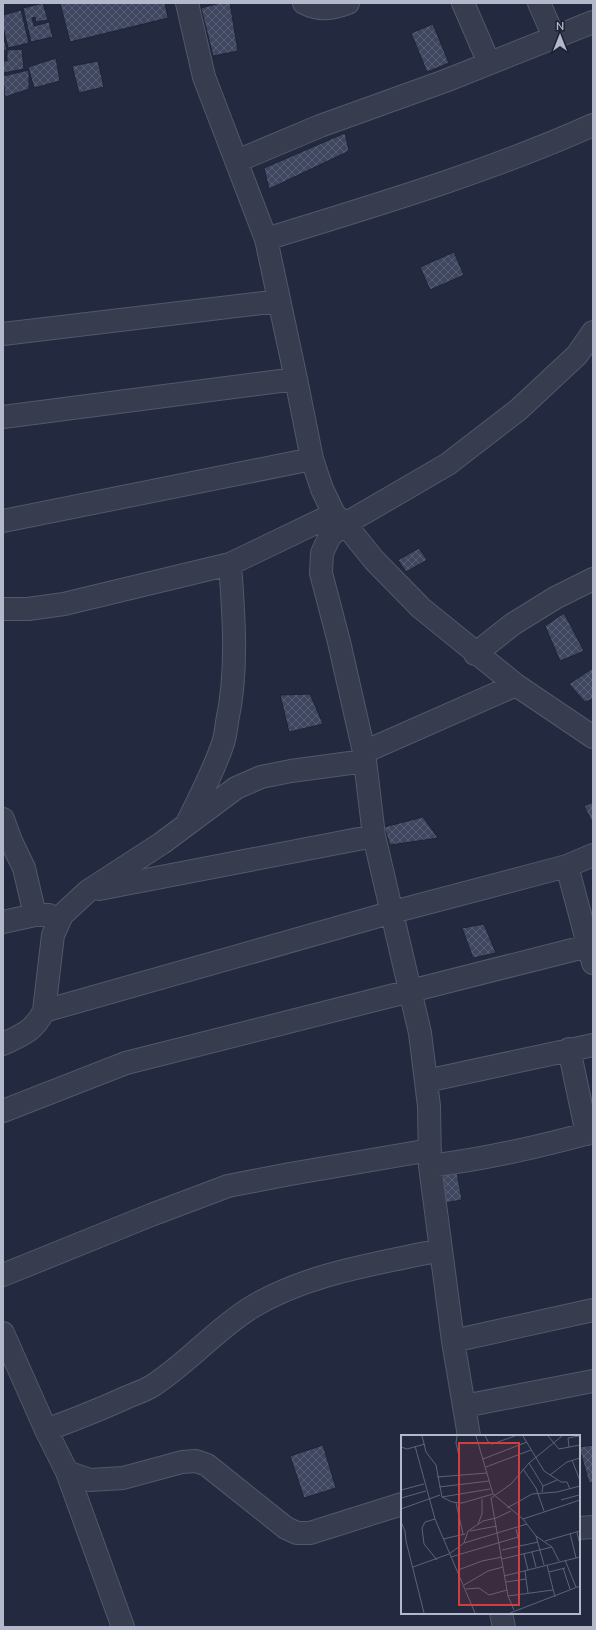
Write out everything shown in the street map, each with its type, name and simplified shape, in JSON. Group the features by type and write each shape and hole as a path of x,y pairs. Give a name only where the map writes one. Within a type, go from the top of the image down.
{"street":[{"path":"187,3 204,77 266,239 312,459 322,489 339,519 374,560 421,608 516,686 593,737"},
{"path":"304,3 313,8 332,9 348,3"},
{"path":"463,3 489,63"},
{"path":"539,3 554,37"},
{"path":"237,161 320,126 445,81 593,22"},
{"path":"266,239 407,195 556,142 593,126"},
{"path":"3,334 279,301"},
{"path":"3,609 28,609 64,604 230,564 339,519 448,464 518,410 577,355 593,332"},
{"path":"3,417 296,379"},
{"path":"3,521 312,459"},
{"path":"339,519 322,553 321,573 339,642 364,756 374,836 393,912 420,1033 429,1106 430,1158 440,1250 469,1435"},
{"path":"187,824 222,745 229,716 234,662 230,564"},
{"path":"476,654 513,624 555,598 593,579"},
{"path":"3,1044 29,1031 40,1021 44,1012 53,935 62,915 88,891 162,843 236,788 261,777 364,756 516,686"},
{"path":"3,819 10,841 24,868 35,915"},
{"path":"88,891 374,836"},
{"path":"44,1012 393,912 567,866 593,855"},
{"path":"3,1111 126,1063 411,991 591,955 567,866"},
{"path":"3,922 35,915 62,915"},
{"path":"426,1081 593,1045"},
{"path":"3,1275 151,1215 228,1186 290,1174 430,1158 469,1161 590,1133 569,1049"},
{"path":"46,1430 90,1414 151,1386 180,1366 214,1335 252,1308 286,1290 338,1272 440,1250"},
{"path":"453,1341 593,1310"},
{"path":"3,1333 46,1430 67,1472 123,1627"},
{"path":"464,1406 593,1381"},
{"path":"67,1472 90,1480 123,1478 182,1462 196,1461 207,1465 286,1528 297,1533 310,1533 401,1504"},
{"path":"580,1528 593,1527"},
{"path":"501,1614 504,1627"}],"building":[{"path":"43,3 48,20 36,22 35,17 32,18 34,26 49,22 53,37 31,42 23,8"},
{"path":"60,3 165,3 168,18 70,42"},
{"path":"220,3 230,3 238,51 213,56 201,8"},
{"path":"21,10 29,43 8,48 3,27 3,15"},
{"path":"433,24 449,63 427,72 411,33"},
{"path":"3,35 7,50 3,51"},
{"path":"22,49 24,69 3,73 3,61 7,61 7,50"},
{"path":"56,58 60,81 34,88 28,67"},
{"path":"98,61 104,87 79,93 72,66"},
{"path":"29,70 29,89 5,97 3,76"},
{"path":"345,133 349,151 269,189 264,168"},
{"path":"454,252 464,275 430,290 420,267"},
{"path":"419,548 427,560 406,572 398,560"},
{"path":"564,613 584,651 560,661 545,626"},
{"path":"593,668 593,699 585,702 569,684"},
{"path":"310,694 323,724 289,732 280,695"},
{"path":"593,802 593,824 584,806"},
{"path":"423,817 438,838 390,845 384,827"},
{"path":"484,924 496,953 473,958 462,928"},
{"path":"457,1172 462,1200 444,1203 440,1174"},
{"path":"323,1445 336,1488 304,1498 290,1456"},
{"path":"593,1445 593,1482 589,1483 580,1447"}]}
